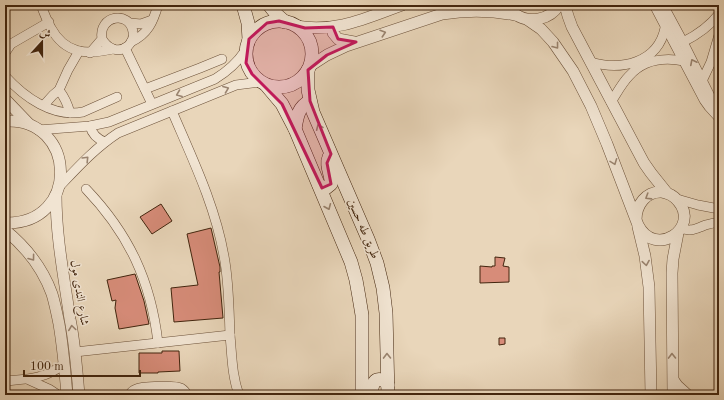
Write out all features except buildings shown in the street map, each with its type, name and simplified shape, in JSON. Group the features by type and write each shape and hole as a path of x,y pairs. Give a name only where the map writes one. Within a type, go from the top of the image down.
{"main road":[{"path":"245,6 248,23 245,57 249,69 252,74 264,84 278,88 290,86 301,79 309,68 312,60 311,47 306,35 277,15 269,5"},
{"path":"247,45 252,34 261,26 273,22 291,24"},
{"name":"طريق طه حسين","path":"309,68 308,90 317,122 370,245 382,282 386,313 388,390"},
{"name":"طريق طه حسين","path":"264,84 282,104 295,129 319,185 356,280 362,315 362,395"},
{"path":"295,129 298,112 310,101"},
{"path":"319,185 322,188 326,188 331,184 327,163 331,154"},
{"path":"371,395 373,383 380,379 385,381 388,390"}],"street":[{"path":"41,5 51,28 59,39 66,45 79,51 90,53 118,50 138,39 145,34 150,27 158,5"},
{"path":"291,24 315,29 333,28 402,5"},
{"path":"506,5 515,15"},
{"path":"528,20 541,19 548,16 559,5"},
{"path":"565,5 572,27 644,162 651,173 683,208 684,218 674,253 672,273 673,395"},
{"path":"654,5 704,100 719,118"},
{"path":"663,5 710,96 719,107"},
{"path":"309,68 332,52 356,42 442,14 478,10 503,12 515,15 528,20 541,29 553,42 573,71 602,131 640,230 648,237 658,240 669,239 680,230 691,230 719,222"},
{"path":"683,42 703,30 719,14"},
{"path":"113,50 106,46 102,39 101,31 102,27 111,19 119,18 127,20 130,23 134,35 128,45"},
{"path":"130,23 141,24 152,20"},
{"path":"5,53 8,44 49,22"},
{"path":"333,28 334,35 338,39 356,42"},
{"path":"611,102 629,76 659,45 666,28"},
{"path":"702,81 711,62 719,35"},
{"path":"90,53 102,39"},
{"path":"128,45 152,104"},
{"path":"5,121 17,122 35,128 90,126 109,122 215,79 234,65 247,45"},
{"path":"44,105 59,90 79,51"},
{"path":"145,89 222,59"},
{"path":"591,62 617,66 669,59 684,61"},
{"path":"5,76 26,96 54,110 70,113 83,112 117,97"},
{"path":"206,83 211,95"},
{"path":"5,223 21,222 35,217 47,207 57,191 90,155 118,133 236,86 243,84 264,84"},
{"path":"59,90 64,97 70,113"},
{"path":"5,99 35,128"},
{"path":"172,111 207,192 217,224 228,284 232,368 239,395"},
{"path":"90,126 95,136 105,142"},
{"name":"شارع الندى مول","path":"35,128 51,143 56,151 61,169 57,191 58,240 80,395"},
{"path":"86,189 117,225 136,260 150,297 158,343"},
{"path":"651,395 649,287 645,256 637,222 637,209 647,196 657,192 698,205 719,208"},
{"name":"شارع الندى مول","path":"5,230 20,243 28,253 42,273 53,296 64,364 66,395"},
{"path":"75,352 230,335"},
{"path":"5,381 41,377 47,375 64,364"},
{"path":"673,378 689,395"},
{"path":"28,379 58,395"},
{"path":"129,395 137,388 141,387 174,386 180,387 188,395"}],"highlighted area":[{"path":"279,21 305,28 333,27 338,39 356,42 327,55 308,70 310,101 331,154 327,163 331,184 322,188 282,104 252,74 246,63 249,39 267,23"}]}
